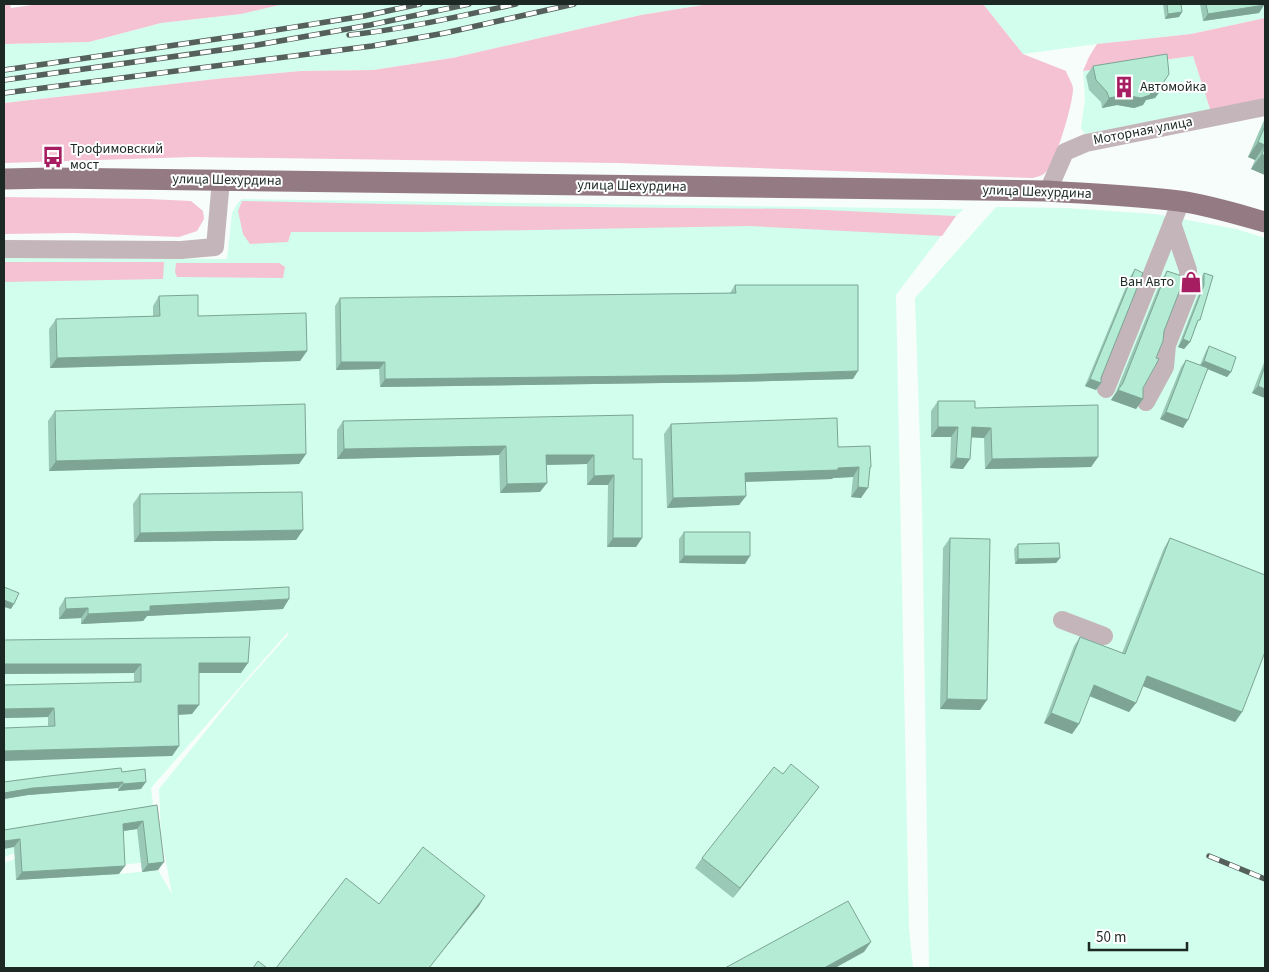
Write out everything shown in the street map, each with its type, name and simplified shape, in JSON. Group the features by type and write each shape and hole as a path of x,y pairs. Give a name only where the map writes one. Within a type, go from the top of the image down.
{"main road":[{"name":"улица Шехурдина","path":"4,179 221,180 1048,192 1118,195 1181,201 1262,221"}],"street":[{"name":"Моторная улица","path":"1048,192 1065,152 1086,143 1265,107"},
{"path":"4,249 181,250 215,247 221,180"},
{"path":"1106,389 1181,201"},
{"path":"1146,402 1165,367 1167,345 1189,289 1188,270 1172,223"},
{"path":"1062,620 1104,636"}],"shaded area":[{"path":"4,4 10,4 11,8 39,4 284,4 241,14 161,23 89,42 4,44"},
{"path":"284,4 709,4 641,15 452,58 373,70 301,71 4,103 4,44 89,42 161,23 241,14"},
{"path":"709,4 983,4 1023,54 1066,71 1073,89 1072,97 1063,134 1053,159 1044,174 1033,178 618,163 193,157 4,163 4,103 301,71 373,70 452,58 641,15"},
{"path":"983,4 1265,4 1265,18 1191,34 1023,54"},
{"path":"1265,18 1265,101 1211,112 1193,56 1083,71 1097,44 1191,34"},
{"path":"1193,56 1211,112 1085,134 1081,128 1085,99 1083,71"},
{"path":"4,197 191,201 203,211 204,219 197,231 179,237 74,233 4,234"},
{"path":"242,199 964,209 956,216 896,295 909,928 913,968 4,968 4,863 15,859 16,880 158,870 172,894 161,835 159,789 240,689 288,635 288,632 151,788 160,861 17,875 15,853 4,857 4,258 227,259 232,213"},
{"path":"242,201 803,209 956,216 942,236 748,226 421,232 291,232 288,242 250,244 243,234 238,211"},
{"path":"996,207 1066,208 1155,214 1236,229 1265,238 1265,968 929,968 922,502 915,298"},
{"path":"4,262 164,262 163,279 4,282"},
{"path":"176,263 279,263 285,267 283,278 177,277 175,272"}],"building":[{"path":"1167,4 1181,4 1182,12 1168,14"},
{"path":"1206,4 1264,4 1264,5 1208,14"},
{"name":"Автомойка","path":"1167,54 1169,74 1163,83 1162,89 1152,90 1150,95 1141,98 1124,95 1109,98 1107,92 1096,80 1093,66"},
{"path":"1265,126 1265,145 1258,142"},
{"path":"1135,269 1143,273 1101,378 1101,383 1090,379"},
{"path":"1167,271 1185,277 1164,331 1163,341 1156,358 1159,359 1143,388 1143,399 1118,390 1123,383"},
{"path":"1204,273 1213,276 1200,320 1198,320 1190,342 1183,339 1204,285"},
{"path":"735,285 858,285 858,371 737,375 385,379 385,362 341,362 340,298 736,293"},
{"path":"198,295 198,316 306,313 307,351 57,358 56,319 160,316 159,296"},
{"path":"1209,346 1236,357 1231,372 1204,361"},
{"path":"1186,360 1208,368 1188,420 1166,412"},
{"path":"1265,366 1265,389 1258,386"},
{"path":"938,401 975,401 975,408 1098,405 1098,457 992,459 991,428 972,427 970,459 956,458 958,427 938,427"},
{"path":"305,404 306,454 56,461 55,411"},
{"path":"633,415 633,459 642,459 642,538 613,538 614,475 594,476 594,455 546,455 547,483 507,484 506,446 344,449 343,421"},
{"path":"837,418 838,447 870,446 871,467 868,488 858,487 859,467 838,468 838,470 745,473 746,496 673,498 671,424"},
{"path":"302,492 303,530 140,533 140,494"},
{"path":"684,532 750,532 750,556 684,556"},
{"path":"950,538 990,539 987,700 947,699"},
{"path":"1170,538 1265,575 1265,652 1242,712 1147,676 1136,703 1094,685 1079,724 1051,713 1080,637 1125,654"},
{"path":"1059,543 1060,558 1018,559 1018,544"},
{"path":"4,587 19,593 14,604 4,600"},
{"path":"289,587 289,599 150,606 150,611 88,614 88,608 66,609 65,598"},
{"path":"250,637 248,663 199,663 199,705 178,705 179,746 4,751 4,728 55,726 54,708 4,709 4,685 141,682 141,664 4,664 4,640"},
{"path":"791,764 819,787 740,888 702,858 774,767 783,774"},
{"path":"121,768 122,772 145,769 146,782 33,788 4,793 4,782"},
{"path":"157,805 164,862 148,864 143,821 123,824 125,866 22,872 20,839 4,841 4,830"},
{"path":"423,847 485,896 429,968 276,968 346,878 379,904"},
{"path":"848,901 871,942 824,968 725,968"},
{"path":"258,961 267,968 253,968"}],"railway":[{"path":"4,70 251,34 364,16 420,4"},
{"path":"4,80 257,45 370,25 469,4"},
{"path":"349,35 412,26 516,4"},
{"path":"4,93 372,46 445,33 574,4"},
{"path":"1209,856 1265,879"}],"place":[{"name":"Автомойка","path":"1124,87"},
{"name":"Трофимовский мост","path":"53,157"},
{"name":"Ван Авто","path":"1191,282"}]}
